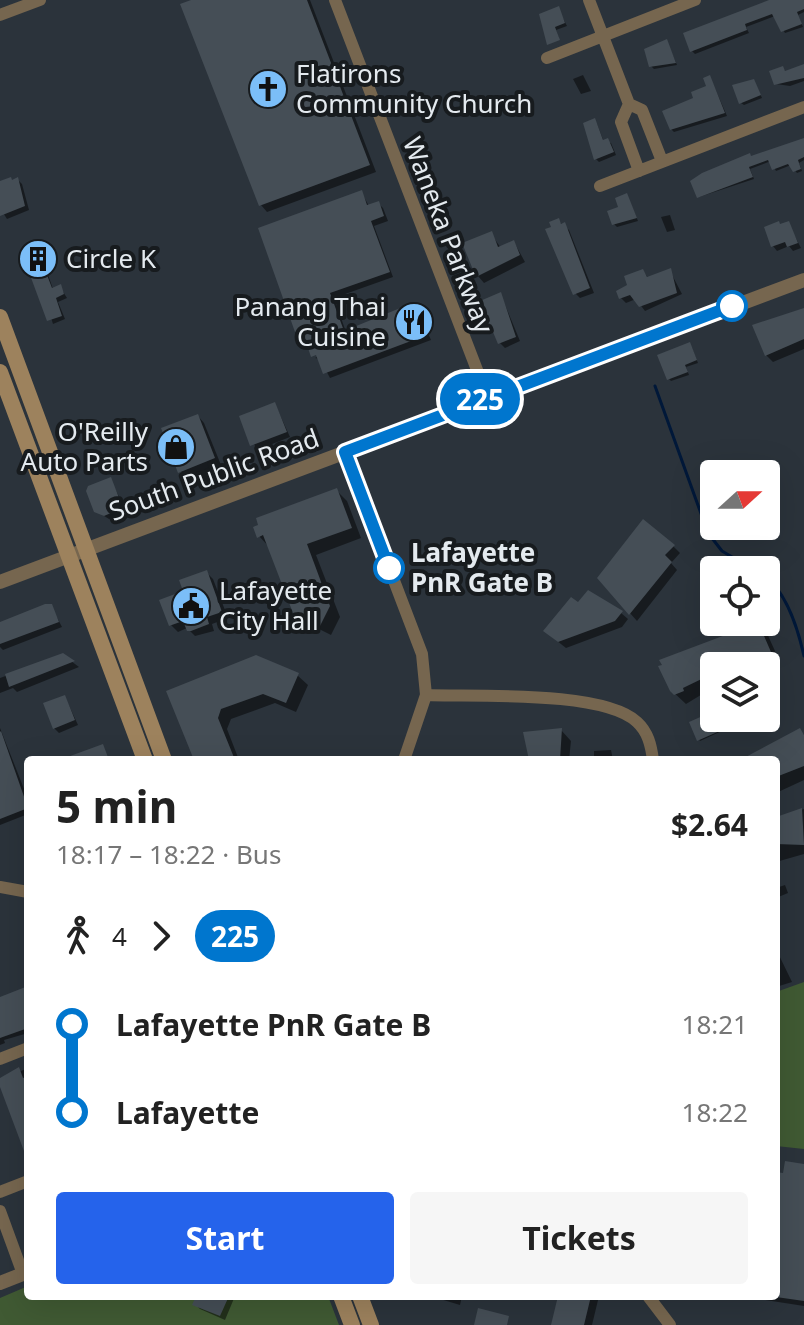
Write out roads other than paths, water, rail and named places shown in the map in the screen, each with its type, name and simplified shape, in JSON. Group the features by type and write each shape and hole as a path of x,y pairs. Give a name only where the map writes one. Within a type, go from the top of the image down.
{"main road":[{"path":"0,317 144,756"},
{"path":"0,372 162,756"},
{"path":"343,1300 352,1325"},
{"path":"362,1300 371,1325"}],"street":[{"path":"0,15 40,0"},
{"name":"Waneka Parkway","path":"335,0 487,396"},
{"path":"589,0 629,104 642,110 662,161"},
{"path":"547,58 695,0"},
{"path":"629,104 621,122 639,171"},
{"path":"600,186 804,107"},
{"name":"South Public Road","path":"0,582 487,396 804,280"},
{"path":"345,452 422,654 426,695 405,756"},
{"path":"426,695 571,700 621,711 645,730 652,756"},
{"path":"0,887 24,891"},
{"path":"0,1059 24,1050"},
{"path":"0,1192 24,1183"},
{"path":"0,1211 24,1268"},
{"path":"0,1283 24,1274"},
{"path":"651,1300 670,1325"}],"waterway":[{"path":"655,386 708,533 722,551 730,556"},
{"path":"780,593 795,624 804,656"}],"place":[{"name":"Flatirons Community Church","path":"268,89"},
{"name":"Circle K","path":"38,259"},
{"name":"Panang Thai Cuisine","path":"414,322"},
{"name":"O'Reilly Auto Parts","path":"176,447"},
{"name":"Lafayette PnR Gate B","path":"389,568"},
{"name":"Lafayette City Hall","path":"191,606"}]}
